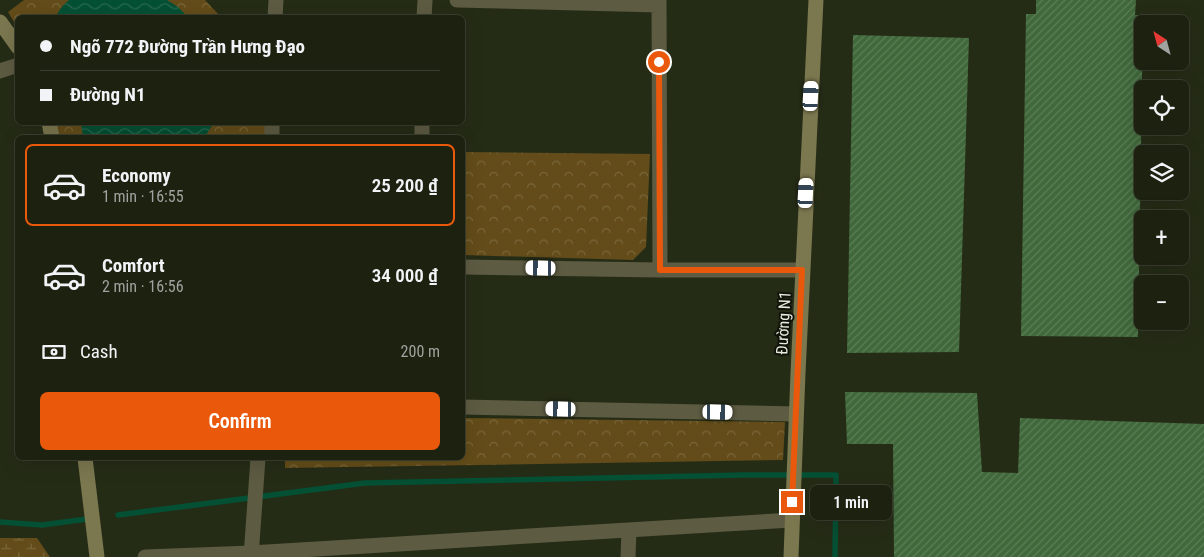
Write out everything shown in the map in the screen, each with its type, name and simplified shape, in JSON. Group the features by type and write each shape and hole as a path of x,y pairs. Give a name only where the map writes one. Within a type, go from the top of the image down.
{"street":[{"path":"276,0 276,15"},
{"path":"424,15 425,0"},
{"path":"457,0 659,2 660,270"},
{"name":"Đường N1","path":"791,557 802,270 816,0"},
{"path":"0,22 15,43"},
{"path":"0,71 15,65"},
{"path":"465,267 802,270"},
{"path":"465,407 796,414"},
{"path":"85,460 97,557"},
{"path":"251,555 258,460"},
{"path":"145,557 251,555 792,520"},
{"path":"628,557 629,530"}],"green space":[{"path":"24,0 205,0 219,15 15,15 15,24 8,12"},
{"path":"55,125 265,125 265,135 57,135"},
{"path":"465,152 650,154 646,247 633,260 465,255"},
{"path":"465,418 785,422 783,460 285,468 285,460 465,460"},
{"path":"0,538 37,538 50,557 0,557"}],"water":[{"path":"69,0 167,0 186,15 57,15"},
{"path":"81,125 212,125 206,135 83,135"}],"building":[{"path":"1036,0 1136,0 1134,15 1134,70 1142,70 1142,80 1134,80 1134,135 1141,135 1141,145 1134,145 1134,200 1140,200 1140,210 1134,210 1134,265 1139,265 1139,275 1134,275 1134,330 1138,330 1138,337 1021,336 1026,14 1036,14"},
{"path":"853,35 969,38 959,352 847,353"},
{"path":"845,392 977,393 982,472 1018,473 1020,418 1204,424 1204,557 894,557 893,444 847,444"}],"waterway":[{"path":"118,515 365,483 745,475 836,475 835,557"},
{"path":"0,522 42,525 87,519"}],"route":[{"path":"659,62 660,270 802,270 792,502"}]}
